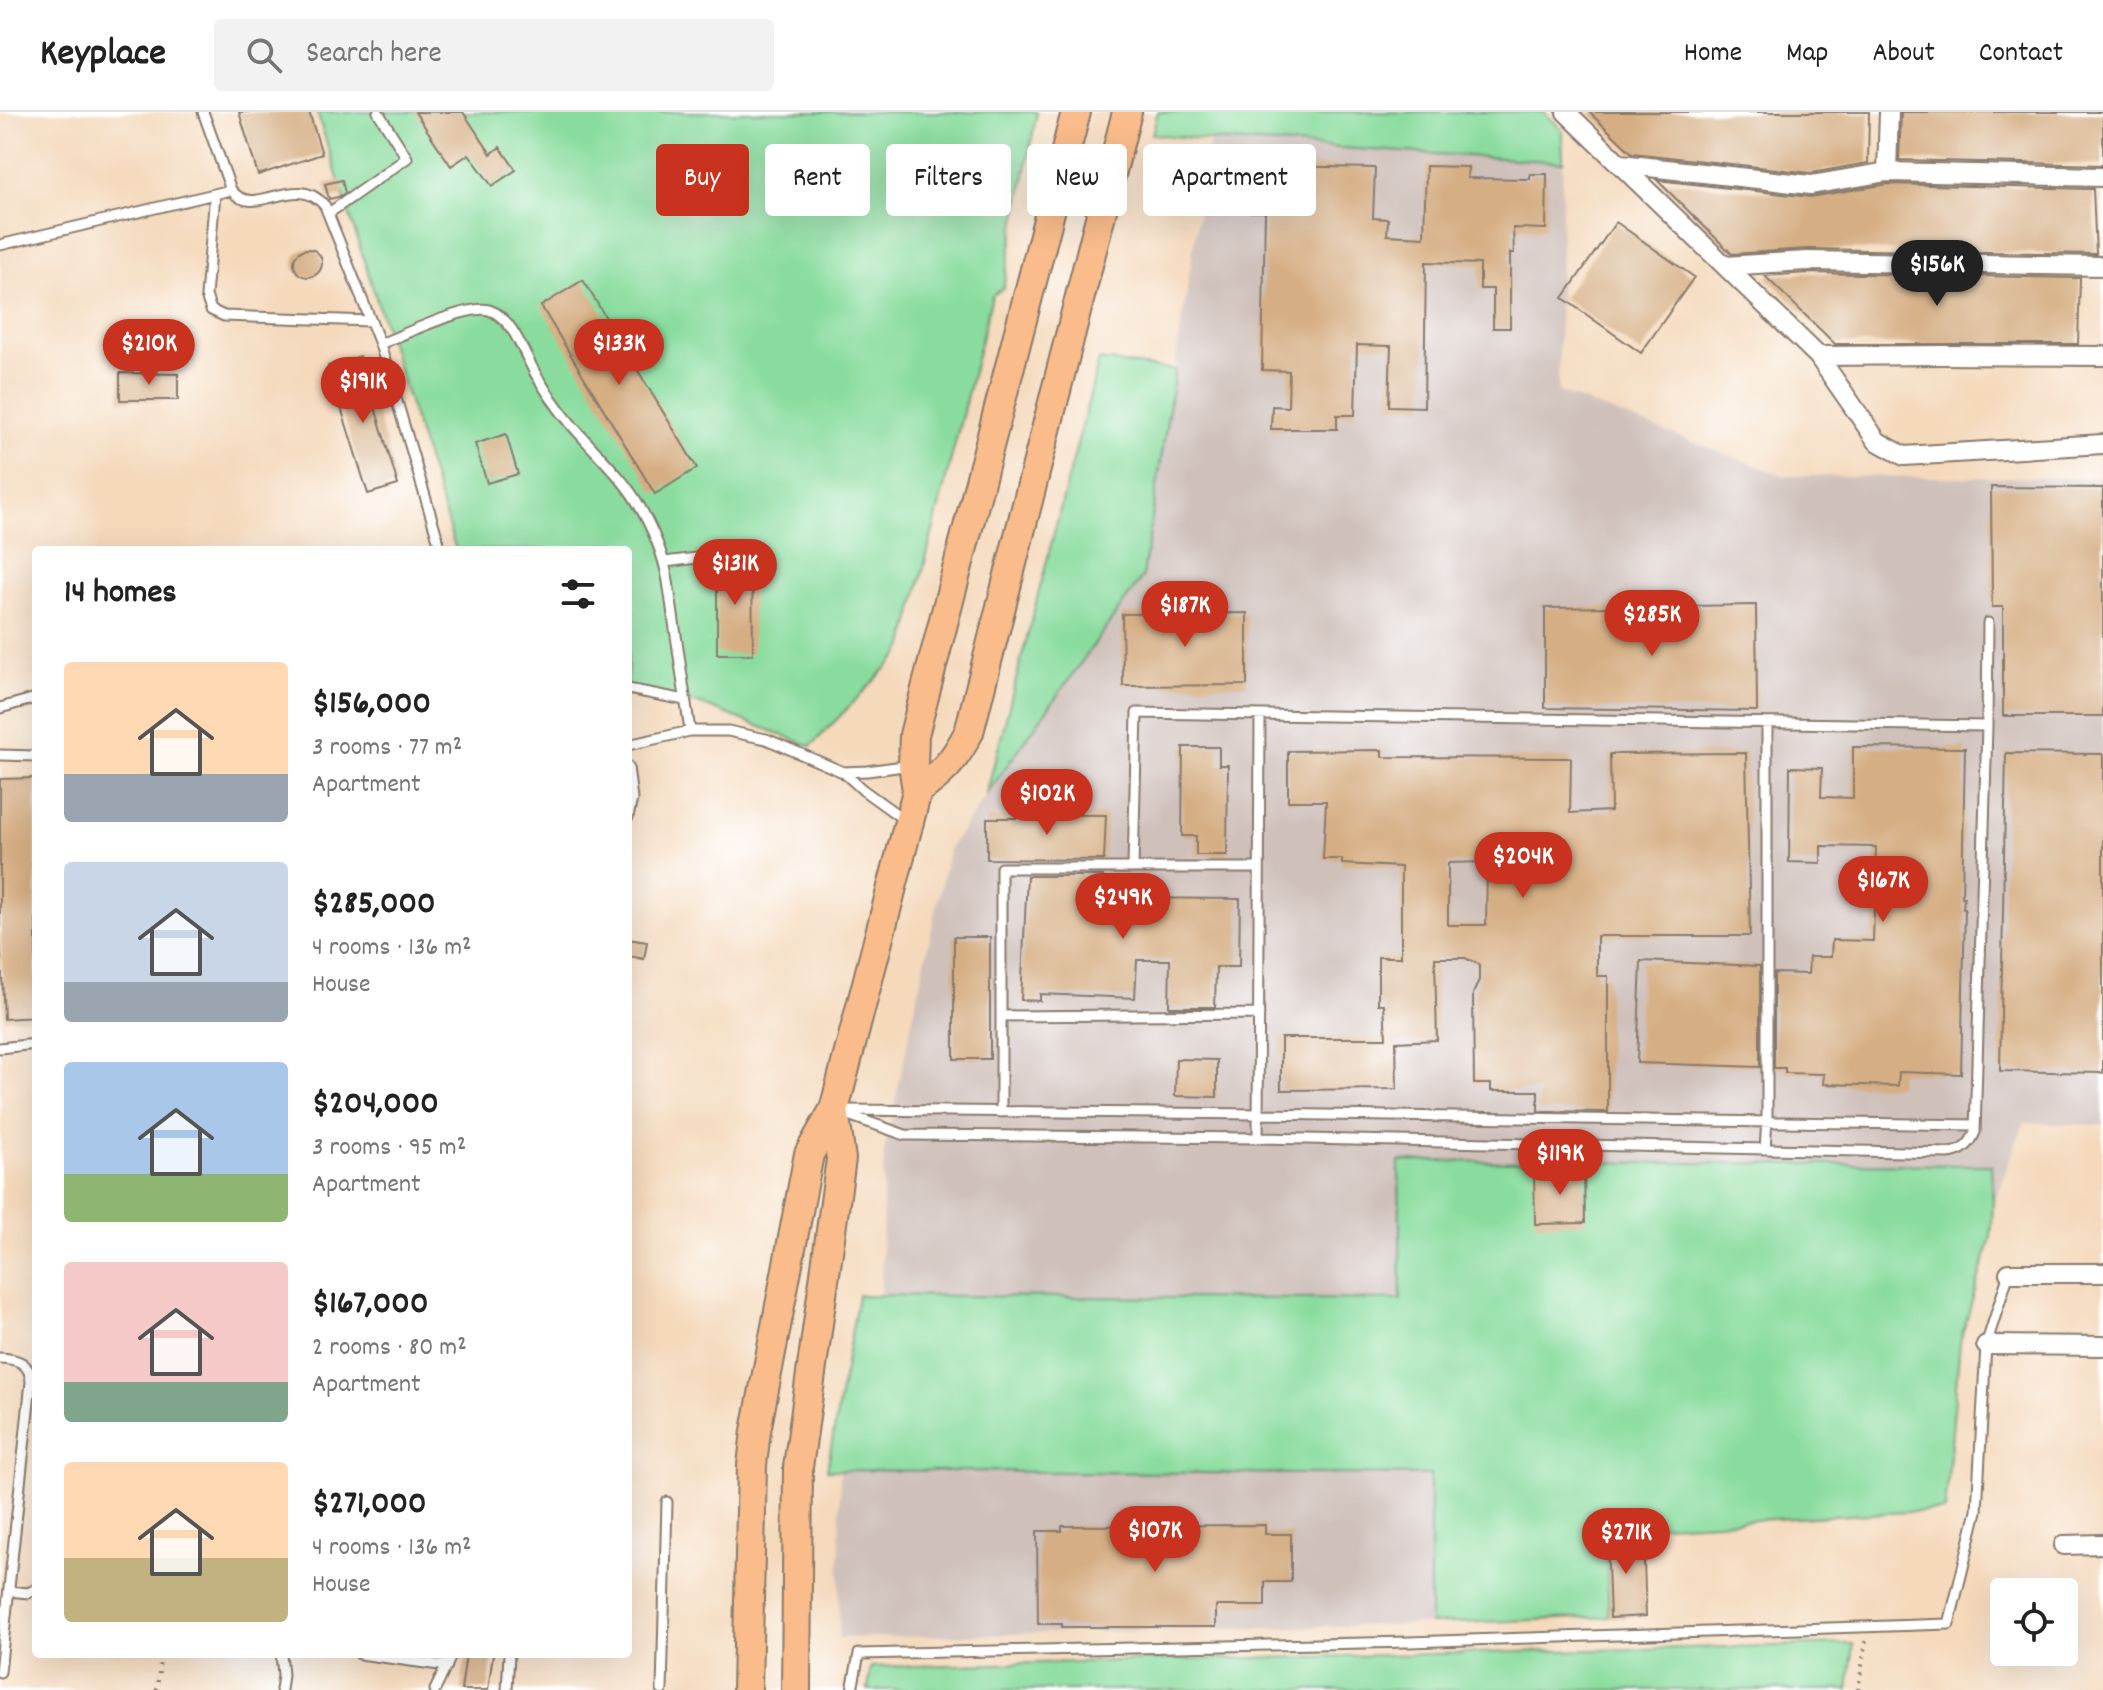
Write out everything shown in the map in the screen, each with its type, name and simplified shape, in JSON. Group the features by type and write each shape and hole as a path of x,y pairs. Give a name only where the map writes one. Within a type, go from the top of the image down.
{"main road":[{"path":"747,1690 752,1465 809,1154 834,1110 908,822 915,778 914,735 1076,112"},
{"path":"915,778 939,776 956,756 969,732 1127,112"},
{"path":"796,1690 798,1467 841,1159 834,1110"}],"street":[{"path":"1566,112 1818,356 1877,441 1904,456 2103,444"},
{"path":"1887,172 1889,112"},
{"path":"1621,164 1811,185 1887,172 2103,177"},
{"path":"1725,266 1807,261 2103,266"},
{"path":"1818,356 2103,356"},
{"path":"2009,1273 2103,1273"},
{"path":"1986,1345 2103,1346"},
{"path":"2064,1545 2103,1544"}],"lane":[{"path":"203,112 236,197 244,201 304,192 320,199 329,213 380,344 440,546"},
{"path":"329,213 407,158 378,112"},
{"path":"0,245 231,190"},
{"path":"215,194 206,296 211,310 224,316 371,321"},
{"path":"380,344 469,310 490,310 512,329 553,401 569,423 623,481 647,520 665,562 690,731"},
{"path":"665,562 705,557"},
{"path":"834,1110 905,1135 1962,1150 1972,1139 1975,1125 1988,623"},
{"path":"632,690 685,700"},
{"path":"0,708 32,699"},
{"path":"1133,868 1137,713 1987,726"},
{"path":"1258,1138 1260,715"},
{"path":"1765,1149 1767,723"},
{"path":"632,744 690,731 728,731 766,739 843,772 874,799 908,822"},
{"path":"0,755 32,756"},
{"path":"843,772 867,771 915,778"},
{"path":"1001,1112 1001,868 1259,868"},
{"path":"1001,1016 1259,1014"},
{"path":"0,1048 32,1044"},
{"path":"834,1110 1975,1125"},
{"path":"852,1690 859,1654 1409,1642 1949,1624 1977,1511 1986,1345 2009,1273"},
{"path":"0,1358 21,1362 31,1374 0,1672"},
{"path":"662,1690 667,1502"},
{"path":"9,1591 32,1591"},
{"path":"281,1658 281,1690"},
{"path":"389,1658 447,1666"},
{"path":"435,1690 450,1658"},
{"path":"507,1690 509,1658"}],"path":[{"path":"1858,1690 1868,1627"},
{"path":"157,1690 161,1658"}],"shaded area":[{"path":"1210,140 1274,144 1209,144"},
{"path":"1316,147 1563,162 1558,392 1785,476 2103,478 2103,1125 2024,1123 1955,1304 881,1295 884,1153 949,848 1143,576 1198,216 1316,216"},
{"path":"840,1470 1431,1475 1430,1624 839,1638"}],"green space":[{"path":"317,112 1037,112 1031,144 1027,144 1027,164 1003,288 992,296 904,646 898,656 811,746 701,704 632,693 632,546 455,546"},
{"path":"1158,112 1544,112 1562,130 1563,162 1316,147 1316,144 1210,140 1152,134"},
{"path":"1099,360 1175,370 1143,576 986,795"},
{"path":"1399,1161 1991,1165 1991,1237 1960,1342 1945,1510 1605,1528 1609,1617 1430,1624 1430,1475 827,1470 858,1295 1401,1300"},
{"path":"1854,1644 1848,1690 868,1690 871,1667"}],"building":[{"path":"239,112 309,112 322,154 258,175"},
{"path":"415,112 463,112 491,154 500,147 516,170 492,186 469,154 451,166"},
{"path":"1589,112 1869,112 1868,163 1811,173 1632,153"},
{"path":"1901,112 2103,112 2103,165 1899,160"},
{"path":"1426,166 1468,167 1467,178 1530,179 1530,174 1547,174 1546,229 1513,228 1510,328 1493,328 1493,289 1480,289 1480,264 1426,262 1424,407 1389,406 1391,346 1357,345 1355,415 1337,415 1337,429 1271,429 1272,406 1288,407 1289,371 1262,370 1265,216 1316,216 1316,167 1375,168 1373,218 1388,219 1387,235 1424,237"},
{"path":"342,180 345,193 329,199 325,184"},
{"path":"1657,180 1810,197 1888,184 2093,189 2096,254 1807,249 1732,254"},
{"path":"1616,222 1694,277 1641,353 1563,298"},
{"path":"308,249 318,253 322,263 318,273 308,277 298,273 294,263 298,253"},
{"path":"1807,273 2080,278 2078,344 1835,344 1765,276"},
{"path":"583,280 697,468 655,494 541,306"},
{"path":"360,356 398,485 368,494 328,366"},
{"path":"120,373 178,374 178,400 120,400"},
{"path":"506,434 518,474 487,483 475,444"},
{"path":"1991,487 2103,488 2103,716 2003,716 2003,607 1992,607"},
{"path":"717,559 752,559 753,654 717,654"},
{"path":"1756,605 1757,711 1545,708 1545,608"},
{"path":"1247,613 1247,685 1123,686 1122,614"},
{"path":"1183,747 1219,747 1219,765 1228,765 1227,855 1196,855 1196,836 1182,836"},
{"path":"1853,747 1965,748 1961,1074 1899,1072 1898,1086 1823,1084 1824,1074 1785,1073 1785,1068 1774,1068 1774,973 1808,974 1809,957 1831,957 1832,940 1873,941 1876,847 1821,846 1821,863 1789,862 1790,767 1822,768 1821,797 1853,798"},
{"path":"1382,750 1382,757 1571,758 1570,813 1611,811 1610,754 1746,753 1750,936 1597,936 1597,976 1608,976 1608,1112 1538,1111 1538,1091 1491,1091 1491,1084 1474,1084 1473,994 1479,980 1479,964 1465,958 1435,958 1437,1040 1396,1042 1397,1089 1281,1090 1281,1038 1386,1038 1384,1004 1378,1004 1378,957 1401,957 1401,867 1342,864 1342,859 1323,859 1326,801 1288,801 1288,751","holes":["1487,862 1486,925 1448,925 1448,863"]},
{"path":"2006,753 2103,754 2103,1073 2000,1071"},
{"path":"32,778 32,1017 4,1019 0,930 0,779"},
{"path":"1017,814 1106,815 1104,860 987,859 987,818 1016,818"},
{"path":"1027,876 1103,876 1102,896 1115,898 1240,899 1239,967 1216,967 1215,1007 1169,1007 1170,960 1137,960 1135,998 1040,994 1040,1001 1021,1000"},
{"path":"954,937 990,937 990,1059 954,1059"},
{"path":"632,940 647,942 644,959 632,957"},
{"path":"1641,961 1760,966 1760,1067 1637,1063"},
{"path":"1176,1059 1217,1060 1217,1097 1175,1096"},
{"path":"1584,1170 1585,1223 1535,1224 1534,1171"},
{"path":"1265,1525 1265,1534 1291,1534 1291,1582 1265,1582 1265,1606 1216,1606 1216,1627 1062,1627 1062,1624 1038,1624 1037,1531 1062,1531 1062,1526"},
{"path":"1643,1535 1646,1616 1610,1618 1607,1537"},
{"path":"465,1658 492,1658 488,1690 461,1690"}]}
